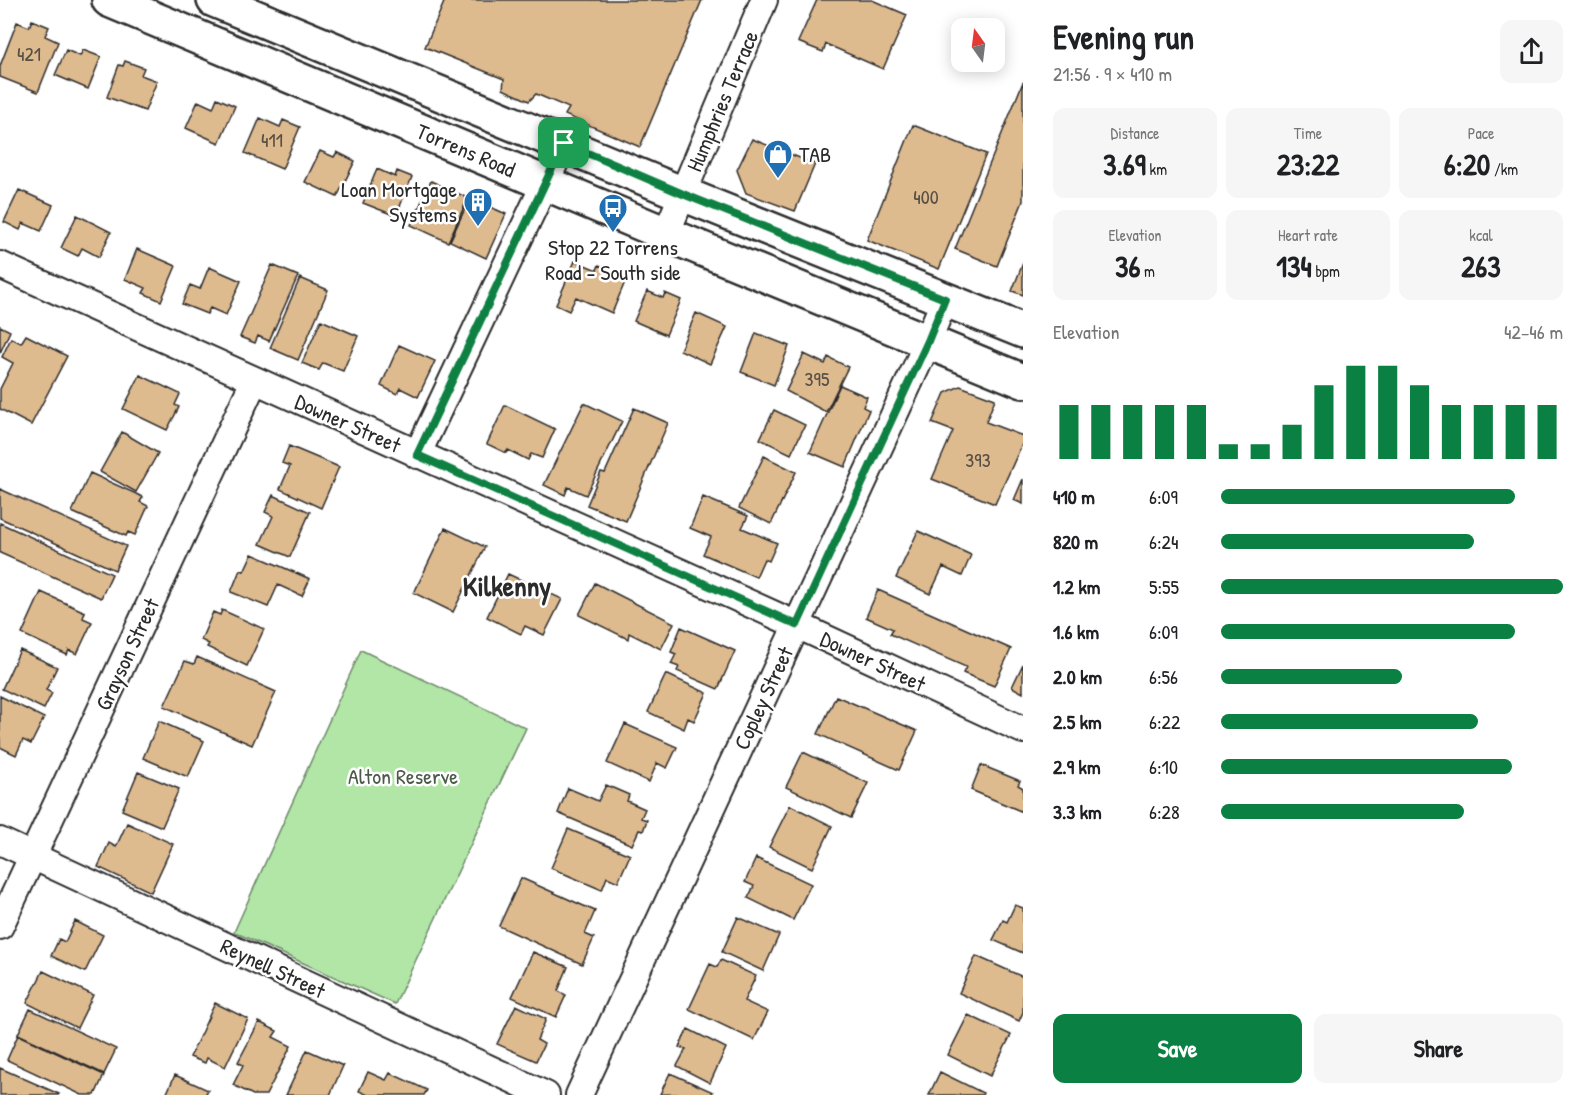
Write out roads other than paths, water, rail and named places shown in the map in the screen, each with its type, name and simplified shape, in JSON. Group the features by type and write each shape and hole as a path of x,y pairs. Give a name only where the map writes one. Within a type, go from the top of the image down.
{"main road":[{"name":"Torrens Road","path":"109,0 1023,381"},
{"name":"Torrens Road","path":"214,0 1023,332"},
{"path":"239,54 256,18"}],"street":[{"name":"Humphries Terrace","path":"666,234 764,0"},
{"path":"417,455 564,143"},
{"name":"Downer Street","path":"0,266 797,625 1023,730"},
{"name":"Copley Street","path":"579,1095 928,341 945,299"},
{"name":"Grayson Street","path":"0,926 254,381"},
{"name":"Reynell Street","path":"0,841 546,1095"}],"place":[{"name":"TAB","path":"778,180"},
{"name":"Loan Mortgage Systems","path":"478,228"},
{"name":"Stop 22 Torrens Road - South side","path":"613,234"}],"district":[{"name":"Kilkenny","path":"507,586"}],"park label":[{"name":"Alton Reserve","path":"403,776"}]}
